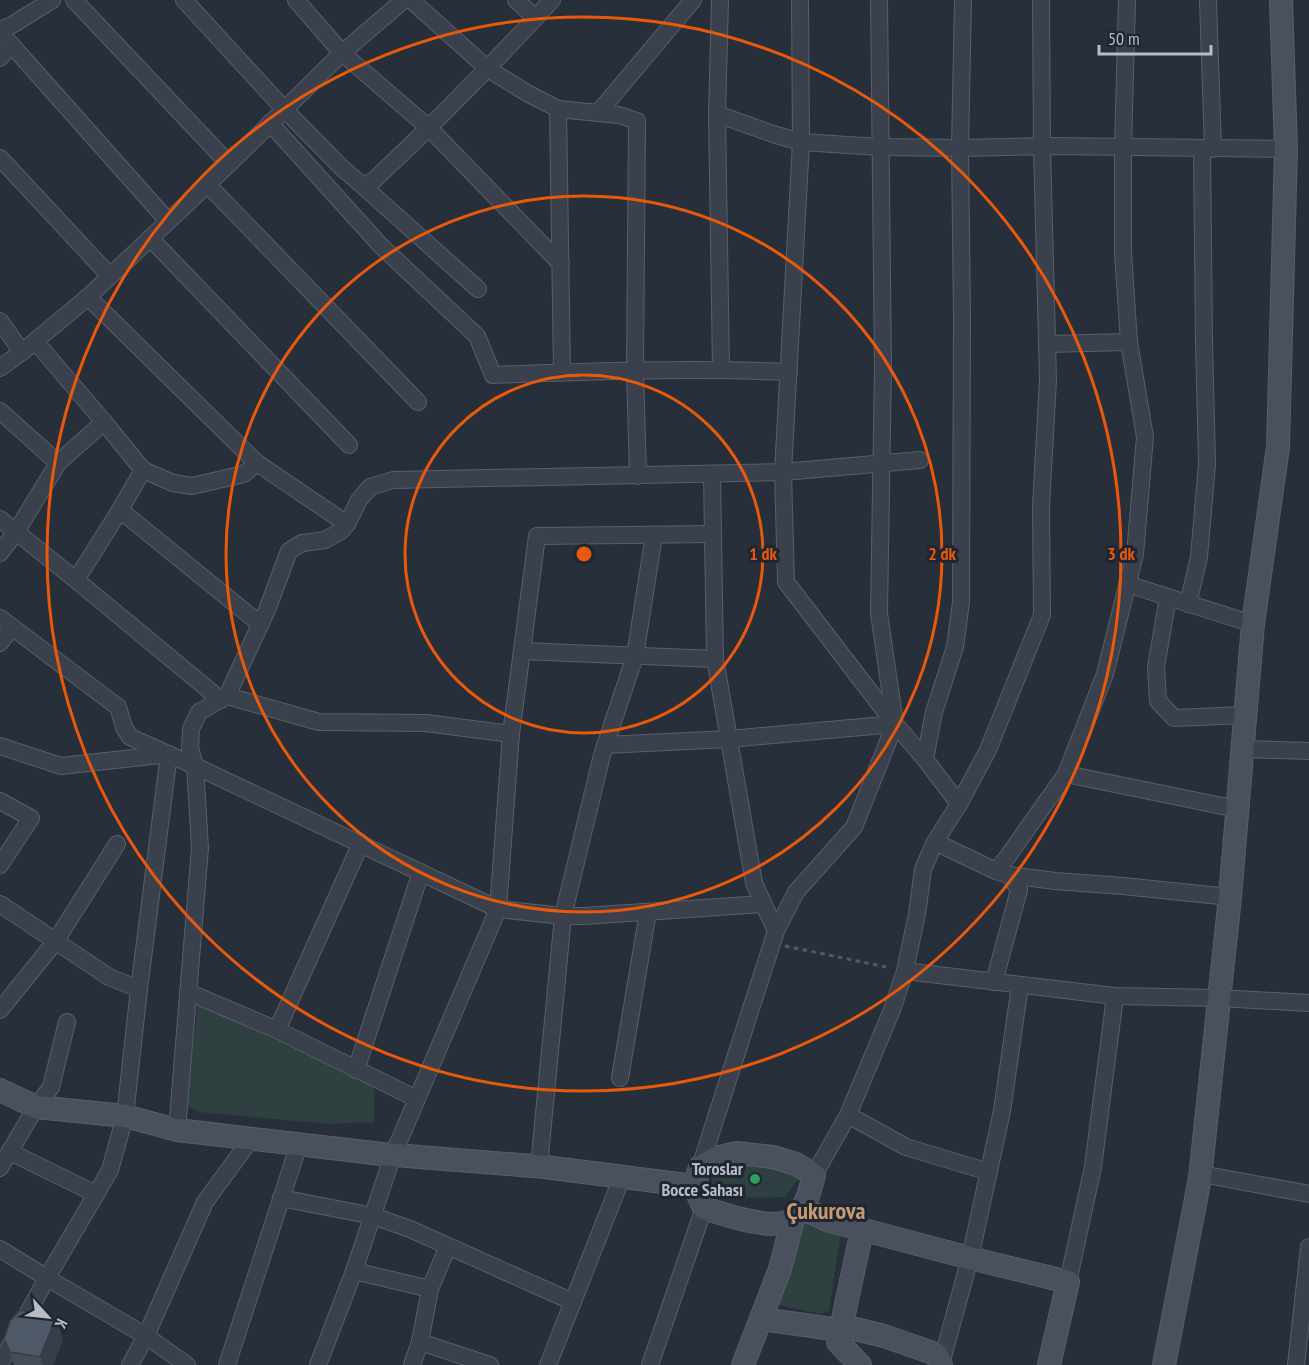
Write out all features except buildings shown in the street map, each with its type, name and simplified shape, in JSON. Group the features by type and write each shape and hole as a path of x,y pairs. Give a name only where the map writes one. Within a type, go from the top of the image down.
{"street":[{"path":"52,0 0,31 6,52 168,221"},
{"path":"74,0 229,164"},
{"path":"183,0 342,168 478,289"},
{"path":"296,0 342,53 429,128 561,264"},
{"path":"0,368 88,297 342,53 404,0"},
{"path":"411,0 488,69 527,93 558,109 619,115 637,121 635,370 638,476"},
{"path":"516,0 535,18"},
{"path":"363,186 373,181 429,128 552,0"},
{"path":"598,113 693,0"},
{"path":"720,0 717,114 721,369"},
{"path":"800,0 801,142 783,472 786,582 959,804"},
{"path":"650,1365 704,1208 697,1177 774,937 796,892 854,827 895,724 879,613 883,367 879,0"},
{"path":"925,759 934,712 955,647 962,602 960,148 963,0"},
{"path":"743,1365 780,1269 797,1214 809,1196 814,1175 848,1115 892,1010 905,971 917,914 923,869 935,842 959,804 988,750 1042,615 1041,506 1048,380 1041,0"},
{"path":"1002,873 1008,856 1066,774 1105,674 1135,554 1145,437 1129,342 1123,252 1127,0"},
{"path":"1188,604 1199,557 1207,464 1204,342 1208,0"},
{"path":"1164,1365 1201,1174 1230,897 1253,624 1278,447 1286,149 1281,0"},
{"path":"558,109 562,372"},
{"path":"717,114 801,142 880,147 1051,146 1286,149"},
{"path":"270,123 381,246 477,336 493,375 721,369 789,372"},
{"path":"0,158 110,276"},
{"path":"207,184 418,402"},
{"path":"150,238 349,445"},
{"path":"88,297 257,463 346,524"},
{"path":"0,321 22,352"},
{"path":"35,341 142,470 173,483 192,486 244,474 257,463"},
{"path":"1047,344 1129,342"},
{"path":"0,411 58,463"},
{"path":"0,553 16,532 58,463 104,422"},
{"path":"177,1130 200,848 195,766 190,748 191,729 199,712 224,698 260,624 289,551 302,543 325,540 341,531 359,500 370,487 393,480 783,472 920,460"},
{"path":"76,580 142,470"},
{"path":"712,474 715,659 754,883 774,937"},
{"path":"120,510 260,624"},
{"path":"0,519 224,698 319,722 426,723 511,734"},
{"path":"318,1365 354,1271 393,1155 498,909 511,734 537,536 713,534"},
{"path":"539,1166 563,916 605,745 635,656 654,535"},
{"path":"1127,584 1253,624"},
{"path":"1168,597 1156,667 1158,701 1174,718 1245,716"},
{"path":"0,643 6,623 118,707 130,737 498,909 563,916 763,904"},
{"path":"522,651 715,659"},
{"path":"605,745 729,739 895,724"},
{"path":"0,746 61,766 169,754"},
{"path":"1243,749 1309,751"},
{"path":"0,1365 47,1278 110,1170 125,1116 169,754"},
{"path":"1066,774 1238,809"},
{"path":"0,801 31,818 0,865"},
{"path":"935,842 1002,873 1055,881 1230,897"},
{"path":"277,1030 361,843"},
{"path":"0,1010 55,942 117,844"},
{"path":"356,1070 421,872"},
{"path":"994,982 1019,891 1002,873"},
{"path":"0,904 109,977 139,988"},
{"path":"620,1078 648,912"},
{"path":"905,971 1115,996 1309,1003"},
{"path":"941,1364 970,1258 1002,1111 1020,985"},
{"path":"188,992 277,1030 417,1099"},
{"path":"1049,1365 1093,1167 1115,996"},
{"path":"0,1168 36,1107 51,1087 68,1022"},
{"path":"0,1090 36,1107 125,1116 177,1130 393,1155 539,1166 622,1177 697,1177 716,1158 738,1153 772,1157 796,1164 814,1175"},
{"path":"848,1115 906,1146 989,1172"},
{"path":"130,1365 146,1336 205,1202 251,1139"},
{"path":"227,1365 299,1144"},
{"path":"10,1152 96,1194"},
{"path":"1201,1174 1309,1194"},
{"path":"548,1365 622,1177"},
{"path":"281,1198 373,1216 410,1229 573,1302"},
{"path":"704,1208 728,1216 780,1224 797,1214 1068,1282"},
{"path":"854,1363 838,1342 862,1230"},
{"path":"412,1365 420,1342 430,1289 448,1246"},
{"path":"0,1249 146,1336 187,1365"},
{"path":"1296,1365 1304,1348 1308,1255"},
{"path":"354,1271 430,1289"},
{"path":"761,1319 840,1330 851,1328 884,1336 936,1354 941,1364"},
{"path":"420,1342 490,1365"}],"path":[{"path":"774,937 905,971"}],"shaded area":[{"path":"198,1003 374,1086 374,1122 329,1124 198,1112 186,1105"},
{"name":"Toroslar Bocce Sahası","path":"769,1161 799,1178 785,1197 757,1198 713,1193 712,1181 716,1165"},
{"path":"800,1218 835,1230 840,1238 829,1311 821,1314 767,1303"}],"place":[{"name":"Toroslar Bocce Sahası","path":"755,1179"}],"district":[{"name":"Çukurova","path":"826,1211"}]}
